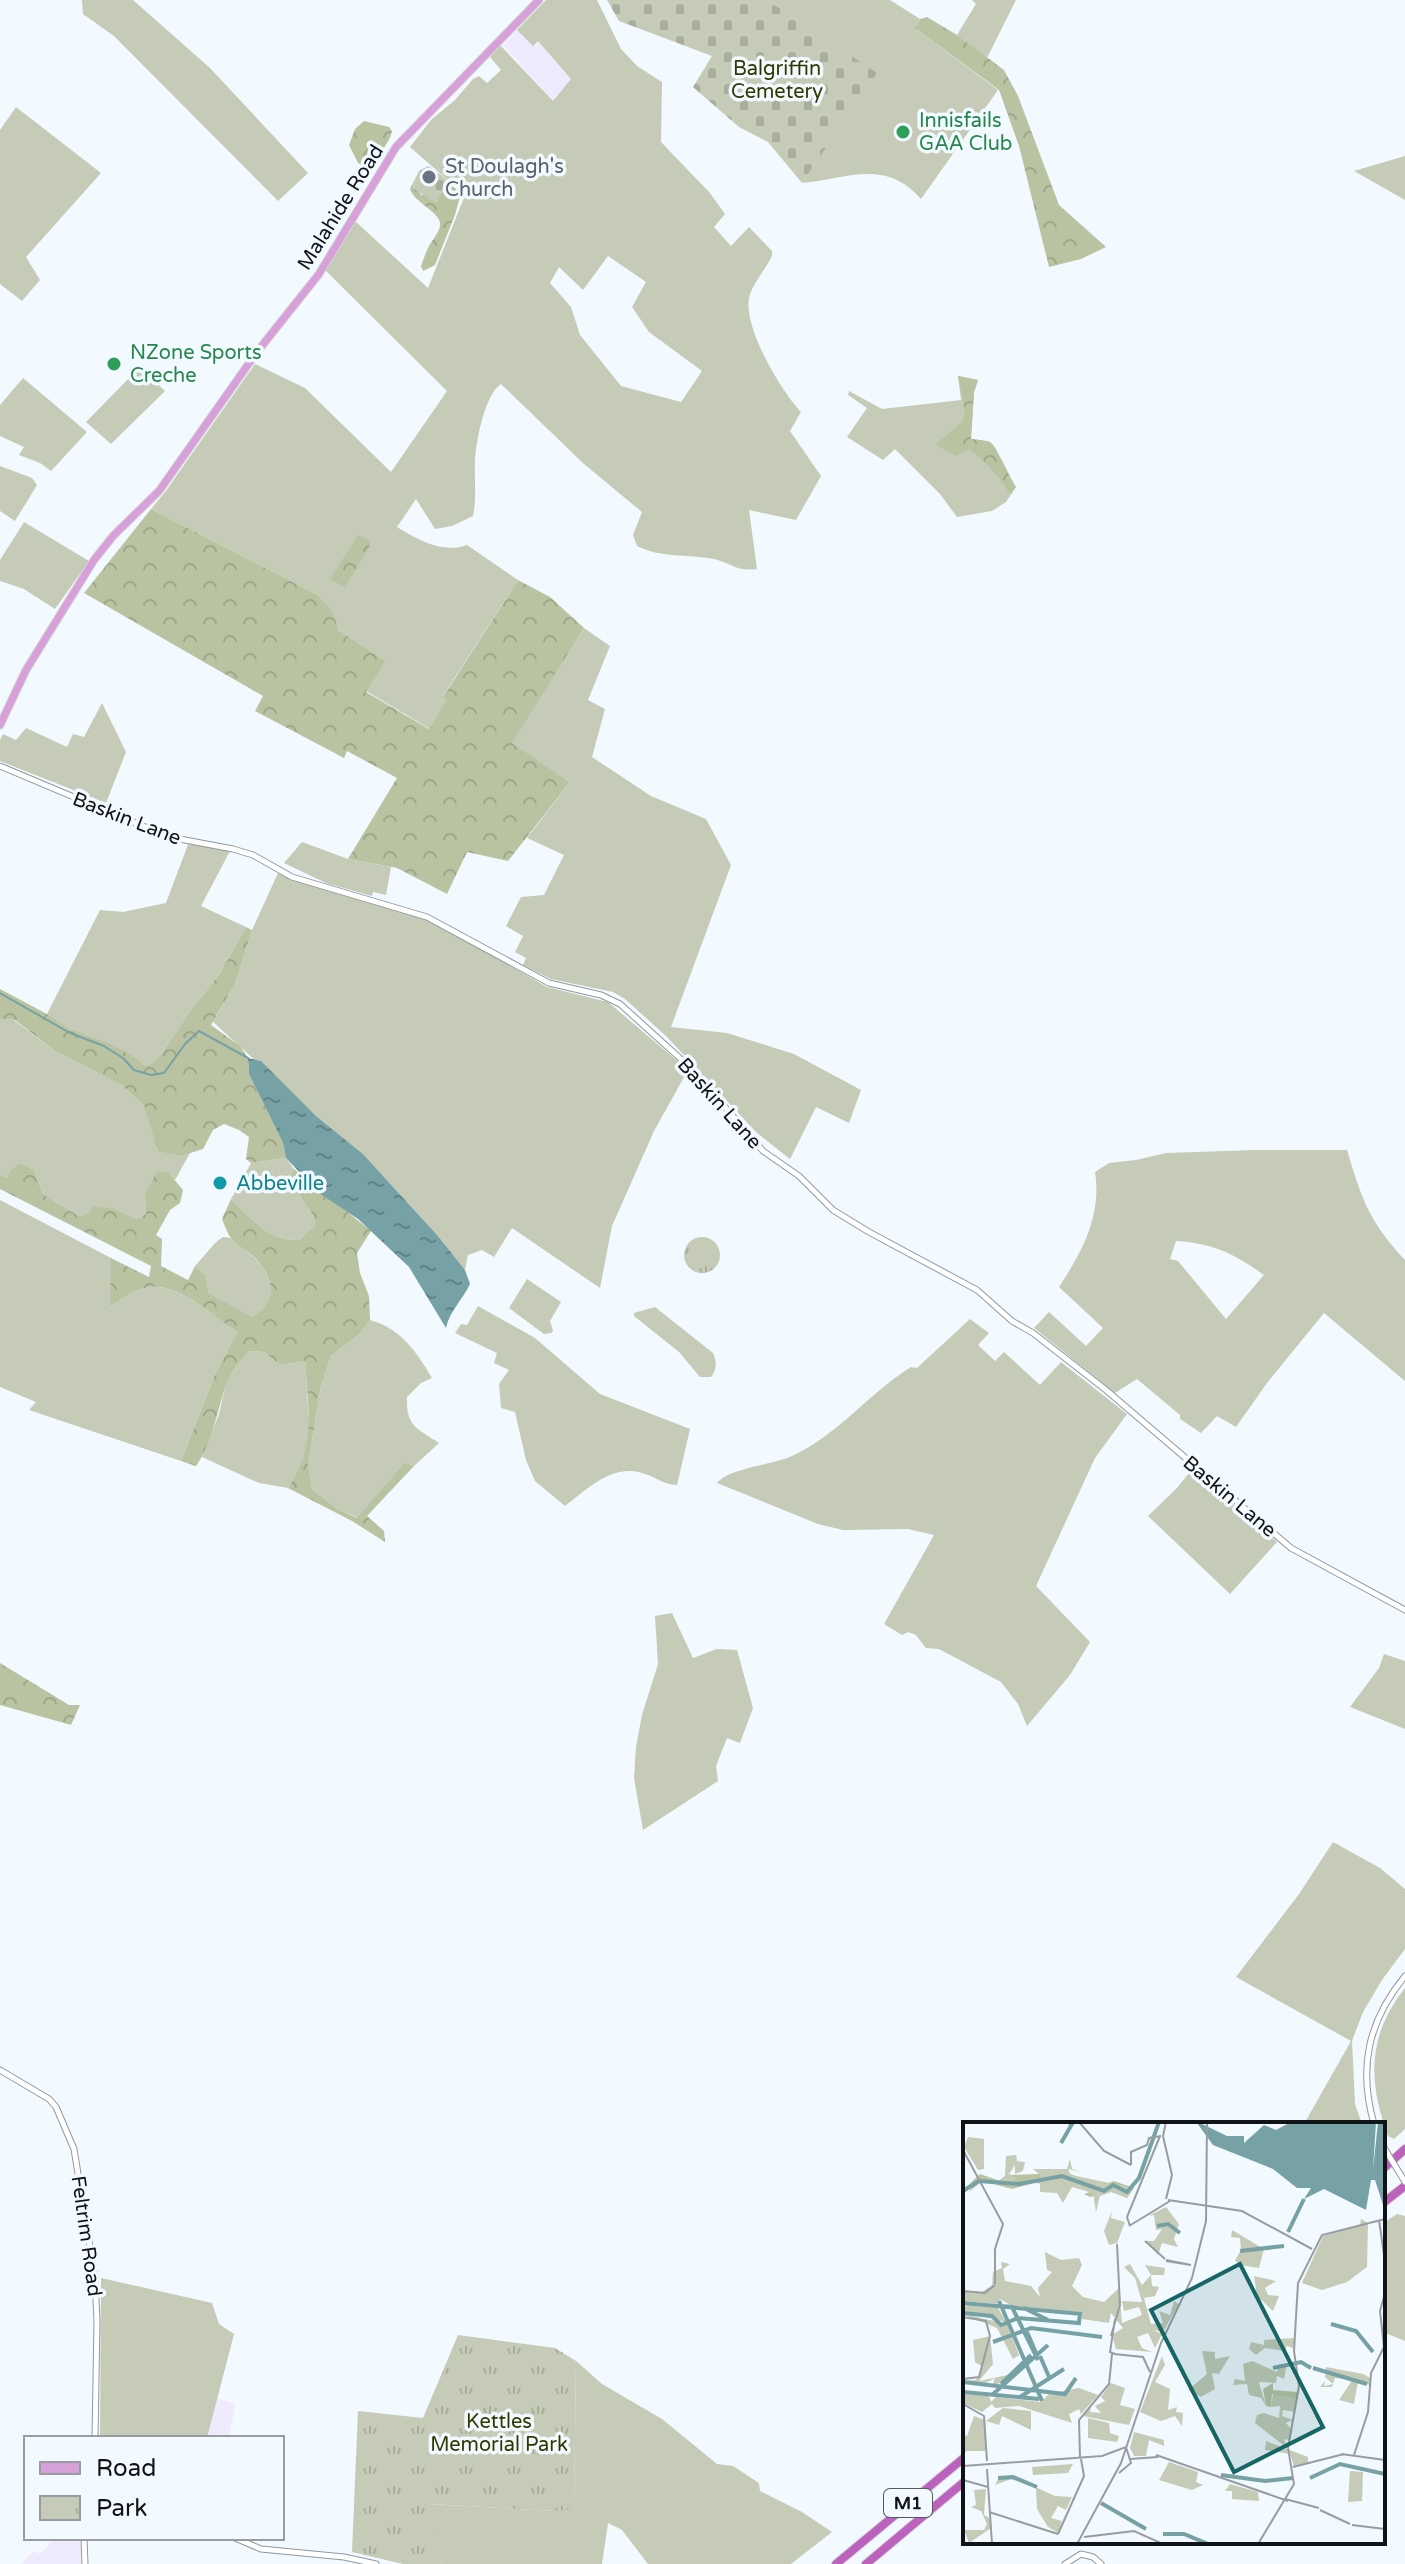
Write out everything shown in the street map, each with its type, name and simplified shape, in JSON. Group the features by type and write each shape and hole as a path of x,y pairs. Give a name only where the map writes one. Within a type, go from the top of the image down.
{"highway":[{"path":"1385,2169 1405,2149"},
{"path":"1385,2170 1405,2155"},
{"path":"1385,2203 1405,2186"},
{"name":"M1","path":"836,2564 963,2459"},
{"name":"M1","path":"866,2564 963,2483"}],"main road":[{"name":"Malahide Road","path":"0,725 31,661 94,560 113,536 159,491 251,361 319,274 396,147 539,0"}],"street":[{"name":"Baskin Lane","path":"0,766 169,837 253,855 292,877 427,917 549,983 610,998 620,1004 693,1071 763,1151 799,1176 833,1210 977,1290 1012,1321 1033,1333 1106,1390 1291,1548 1405,1610"},
{"path":"1374,2122 1367,2089 1368,2055 1384,2005 1405,1976"},
{"name":"Feltrim Road","path":"0,2070 49,2099 56,2107 74,2149 95,2278 95,2436"},
{"path":"1385,2150 1405,2186"},
{"path":"84,2540 85,2564"},
{"path":"240,2540 261,2549 344,2557 376,2564"},
{"path":"1065,2564 1081,2554 1093,2557 1101,2564"}],"shaded area":[{"path":"518,29 538,41 572,80 553,101 503,45"},
{"path":"217,2398 236,2404 228,2436 208,2436"},
{"path":"54,2540 81,2540 81,2564 21,2564 34,2551 40,2554"}],"green space":[{"path":"82,0 133,0 210,68 308,173 278,201 114,36 83,14"},
{"path":"546,0 597,0 621,49 637,66 662,82 661,142 710,193 725,214 714,227 731,246 749,227 772,251 750,294 748,307 751,322 773,373 801,412 790,431 821,476 796,520 749,510 757,569 739,568 714,559 646,550 637,546 633,535 642,512 584,464 501,384 490,397 479,430 473,516 452,526 435,529 416,499 397,527 440,547 467,545 518,580 443,696 448,700 430,729 366,691 386,661 338,630 316,594 151,509 255,364 305,388 391,472 447,391 325,270 355,221 428,288 465,195 410,147 431,120 455,100 473,79 479,76 487,83 501,70 490,57 500,45 553,101 571,79 538,41 533,46 517,30","holes":["608,256 646,282 632,307 649,332 702,371 681,402 621,386 580,335 571,307 550,283 559,267 583,290"]},
{"name":"Balgriffin Cemetery","path":"607,0 767,0 877,73 802,183 768,142 739,127 693,87 712,56 619,21"},
{"name":"Innisfails GAA Club","path":"767,0 890,0 920,19 915,28 998,90 921,199 907,186 879,175 850,175 802,183 876,73"},
{"path":"972,0 1016,0 987,58 957,35 976,4"},
{"path":"927,17 1004,70 1018,96 1059,205 1106,247 1081,259 1049,267 1019,146 999,90 915,28 920,19"},
{"path":"16,107 101,173 26,257 40,280 22,301 0,284 0,130"},
{"path":"364,121 389,127 392,131 375,165 366,168 358,163 349,145 355,129"},
{"path":"1405,156 1405,200 1354,171"},
{"path":"429,166 449,181 436,203 411,187 419,171"},
{"path":"418,181 421,195 439,195 449,184 461,193 435,265 423,271 421,266 440,221 410,189"},
{"path":"140,367 165,391 111,444 86,422"},
{"path":"958,376 978,380 974,392 971,439 992,445 1016,487 1006,502 992,511 957,517 940,494 895,449 883,460 847,437 867,408 848,395 849,391 882,409 961,400"},
{"path":"958,376 978,380 974,392 971,439 993,444 1016,487 1010,494 992,470 970,449 955,456 936,444 963,421 965,411"},
{"path":"23,378 87,432 51,471 19,455 24,447 0,436 0,405"},
{"path":"0,466 32,478 37,485 15,521 0,511"},
{"path":"151,509 316,594 330,610 338,630 386,661 366,692 429,729 447,700 443,697 518,580 550,597 584,628 512,743 570,782 508,861 467,852 447,894 397,868 348,859 397,778 347,751 344,758 255,711 263,696 84,593"},
{"path":"24,522 89,561 55,609 24,589 0,581 0,560"},
{"path":"358,535 370,541 369,548 345,587 330,579"},
{"path":"584,628 610,646 588,700 605,709 592,757 651,796 706,819 731,865 671,1027 727,1033 794,1054 861,1090 849,1123 816,1107 790,1159 757,1133 667,1037 625,999 613,992 551,979 523,965 526,958 515,952 523,936 506,926 521,897 544,895 564,855 527,838 570,782 511,743"},
{"path":"102,703 126,752 106,803 0,761 3,734 16,740 26,728 67,747 73,734 84,737"},
{"path":"189,842 230,851 201,906 246,927 220,973 162,1053 145,1066 118,1049 68,1029 47,1014 100,910 123,912 166,903"},
{"path":"302,842 348,859 391,867 386,895 373,892 372,896 326,883 284,863"},
{"path":"278,873 429,919 547,987 608,1002 688,1070 654,1131 612,1226 600,1288 512,1228 494,1257 482,1250 468,1255 465,1270 363,1154 316,1116 213,1022 235,984 252,930"},
{"path":"246,927 252,930 235,984 211,1025 240,1046 248,1058 249,1074 283,1143 286,1158 251,1163 246,1159 249,1137 224,1124 213,1130 203,1149 181,1156 158,1151 144,1105 121,1085 55,1051 15,1020 0,1019 0,989 69,1029 113,1045 145,1066 151,1064 220,973"},
{"path":"0,1019 14,1020 55,1051 121,1085 144,1105 181,1156 190,1153 175,1180 169,1173 145,1195 146,1214 137,1219 115,1209 79,1216 43,1194 34,1170 21,1163 7,1178 0,1174"},
{"path":"1347,1150 1368,1209 1405,1260 1405,1381 1324,1313 1236,1427 1217,1416 1201,1433 1180,1419 1180,1415 1137,1379 1115,1393 1034,1328 1049,1312 1086,1346 1103,1328 1059,1287 1075,1260 1093,1218 1095,1172 1109,1163 1166,1153","holes":["1176,1241 1223,1251 1264,1275 1226,1319 1178,1261 1170,1259"]},
{"path":"286,1158 294,1169 289,1181 313,1215 315,1225 299,1240 269,1233 231,1199 251,1163"},
{"path":"21,1163 34,1170 43,1194 79,1216 89,1213 93,1206 115,1209 137,1219 146,1214 145,1195 157,1171 169,1173 183,1190 180,1203 170,1210 156,1235 162,1239 161,1266 188,1280 195,1266 206,1276 209,1293 252,1316 267,1303 271,1289 266,1273 252,1255 230,1237 222,1219 231,1199 269,1233 299,1240 315,1225 313,1215 289,1181 294,1169 371,1231 357,1253 360,1273 369,1296 370,1320 360,1334 331,1356 321,1386 308,1465 312,1489 336,1508 357,1518 405,1462 414,1466 367,1516 384,1531 385,1542 288,1488 307,1442 309,1412 305,1361 280,1365 264,1352 249,1351 229,1378 202,1457 196,1466 181,1461 215,1374 237,1332 196,1302 161,1287 138,1290 110,1307 111,1258 149,1277 151,1266 0,1189 0,1174 7,1178 12,1169"},
{"path":"0,1200 111,1258 111,1307 139,1290 161,1287 196,1302 237,1332 215,1374 181,1461 29,1410 36,1402 0,1387"},
{"path":"223,1237 235,1241 253,1257 270,1283 269,1301 252,1316 209,1293 206,1276 195,1266"},
{"path":"702,1237 715,1242 720,1255 715,1268 702,1273 689,1268 684,1255 689,1242"},
{"path":"527,1279 561,1302 550,1321 551,1333 544,1334 509,1308"},
{"path":"478,1306 535,1338 600,1394 690,1429 677,1485 642,1473 620,1472 600,1480 565,1506 535,1481 526,1460 515,1412 501,1408 499,1384 509,1370 494,1363 497,1353 455,1333 461,1324 467,1325"},
{"path":"655,1307 713,1353 716,1365 711,1377 700,1377 679,1352 634,1316 634,1313"},
{"path":"970,1319 989,1333 978,1345 995,1361 1004,1352 1040,1385 1061,1362 1127,1414 1095,1458 1036,1586 1090,1642 1070,1675 1027,1726 1018,1704 1001,1682 939,1649 926,1648 916,1635 908,1632 902,1635 884,1624 934,1535 908,1529 843,1530 818,1524 717,1483 741,1470 784,1459 809,1447 896,1377 911,1367 917,1368"},
{"path":"370,1320 390,1329 407,1342 432,1378 421,1383 407,1397 407,1407 414,1425 439,1443 414,1466 405,1462 358,1518 336,1508 312,1489 308,1465 321,1386 331,1356 360,1334"},
{"path":"249,1351 264,1352 280,1365 305,1361 310,1436 298,1473 288,1488 259,1483 202,1457 219,1414 227,1379"},
{"path":"1193,1468 1277,1542 1230,1594 1148,1516"},
{"path":"672,1613 693,1658 717,1649 737,1650 753,1708 740,1743 727,1738 716,1766 718,1781 643,1830 634,1778 636,1747 658,1664 655,1616"},
{"path":"1384,1654 1405,1661 1405,1729 1350,1707 1379,1668"},
{"path":"0,1663 69,1705 80,1705 71,1725 0,1705"},
{"path":"1333,1842 1380,1868 1405,1889 1405,1949 1363,2012 1352,2041 1355,2104 1361,2122 1305,2122 1351,2041 1236,1977 1299,1894"},
{"path":"1405,1988 1405,2129 1394,2139 1388,2136 1381,2116 1375,2078 1378,2041 1393,2006"},
{"path":"1397,2214 1405,2216 1405,2341 1385,2333 1385,2222"},
{"path":"101,2278 212,2303 219,2324 234,2334 208,2436 100,2436"},
{"name":"Kettles Memorial Park","path":"458,2335 555,2348 576,2361 574,2509 554,2511 430,2504 442,2564 403,2564 352,2552 358,2411 423,2418"},
{"path":"576,2361 602,2384 662,2419 717,2464 733,2466 759,2483 760,2491 802,2512 832,2532 791,2564 648,2564 622,2530 608,2523 602,2564 442,2564 429,2504 554,2511 574,2508"}],"water":[{"path":"248,1058 261,1061 316,1116 363,1154 465,1270 470,1284 446,1328 409,1267 358,1219 319,1193 286,1158 283,1143 249,1074"}],"waterway":[{"path":"0,993 70,1033 104,1046 123,1058 134,1070 151,1075 164,1073 185,1044 199,1031 248,1058"}],"place":[{"name":"Innisfails GAA Club","path":"903,132"},
{"name":"St Doulagh's Church","path":"429,177"},
{"name":"NZone Sports Creche","path":"114,364"},
{"name":"Abbeville","path":"220,1183"}]}
